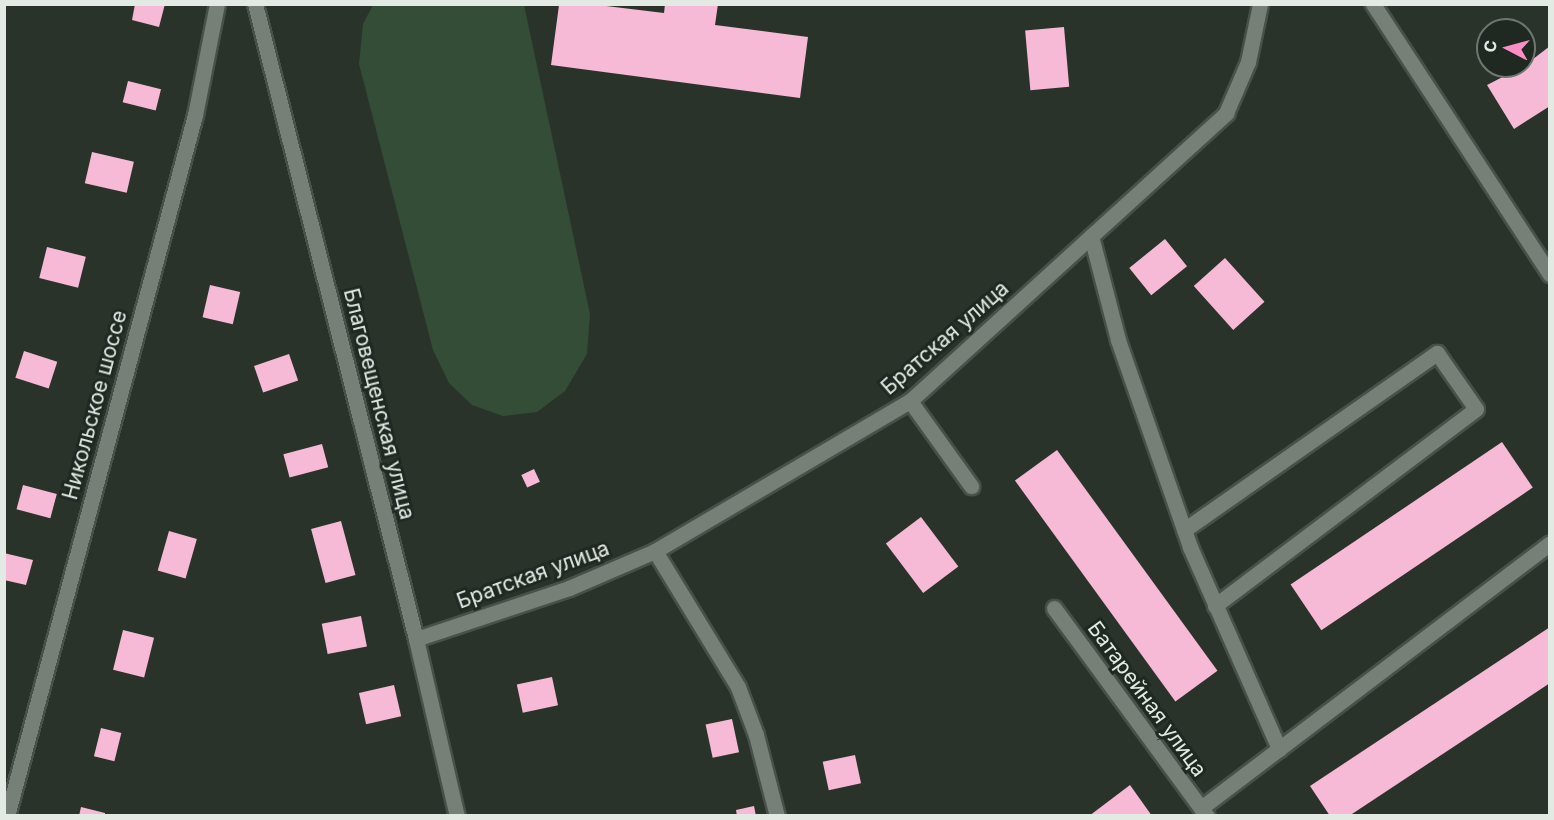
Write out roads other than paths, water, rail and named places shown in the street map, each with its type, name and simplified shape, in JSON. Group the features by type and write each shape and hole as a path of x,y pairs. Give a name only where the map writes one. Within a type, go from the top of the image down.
{"street":[{"name":"Никольское шоссе","path":"7,816 195,115 217,4"},
{"name":"Благовещенская улица","path":"255,4 416,639 457,816"},
{"name":"Братская улица","path":"416,639 569,588 656,551 910,400 1226,113 1248,62 1260,4"},
{"path":"1373,4 1550,274"},
{"path":"1091,236 1118,340 1184,530 1215,606 1279,749"},
{"path":"1184,530 1437,354 1476,409 1215,606"},
{"path":"910,400 970,486"},
{"path":"1204,812 1279,749 1550,543"},
{"path":"656,551 738,687 756,735 777,816"},
{"name":"Батарейная улица","path":"1054,608 1204,812"}]}
